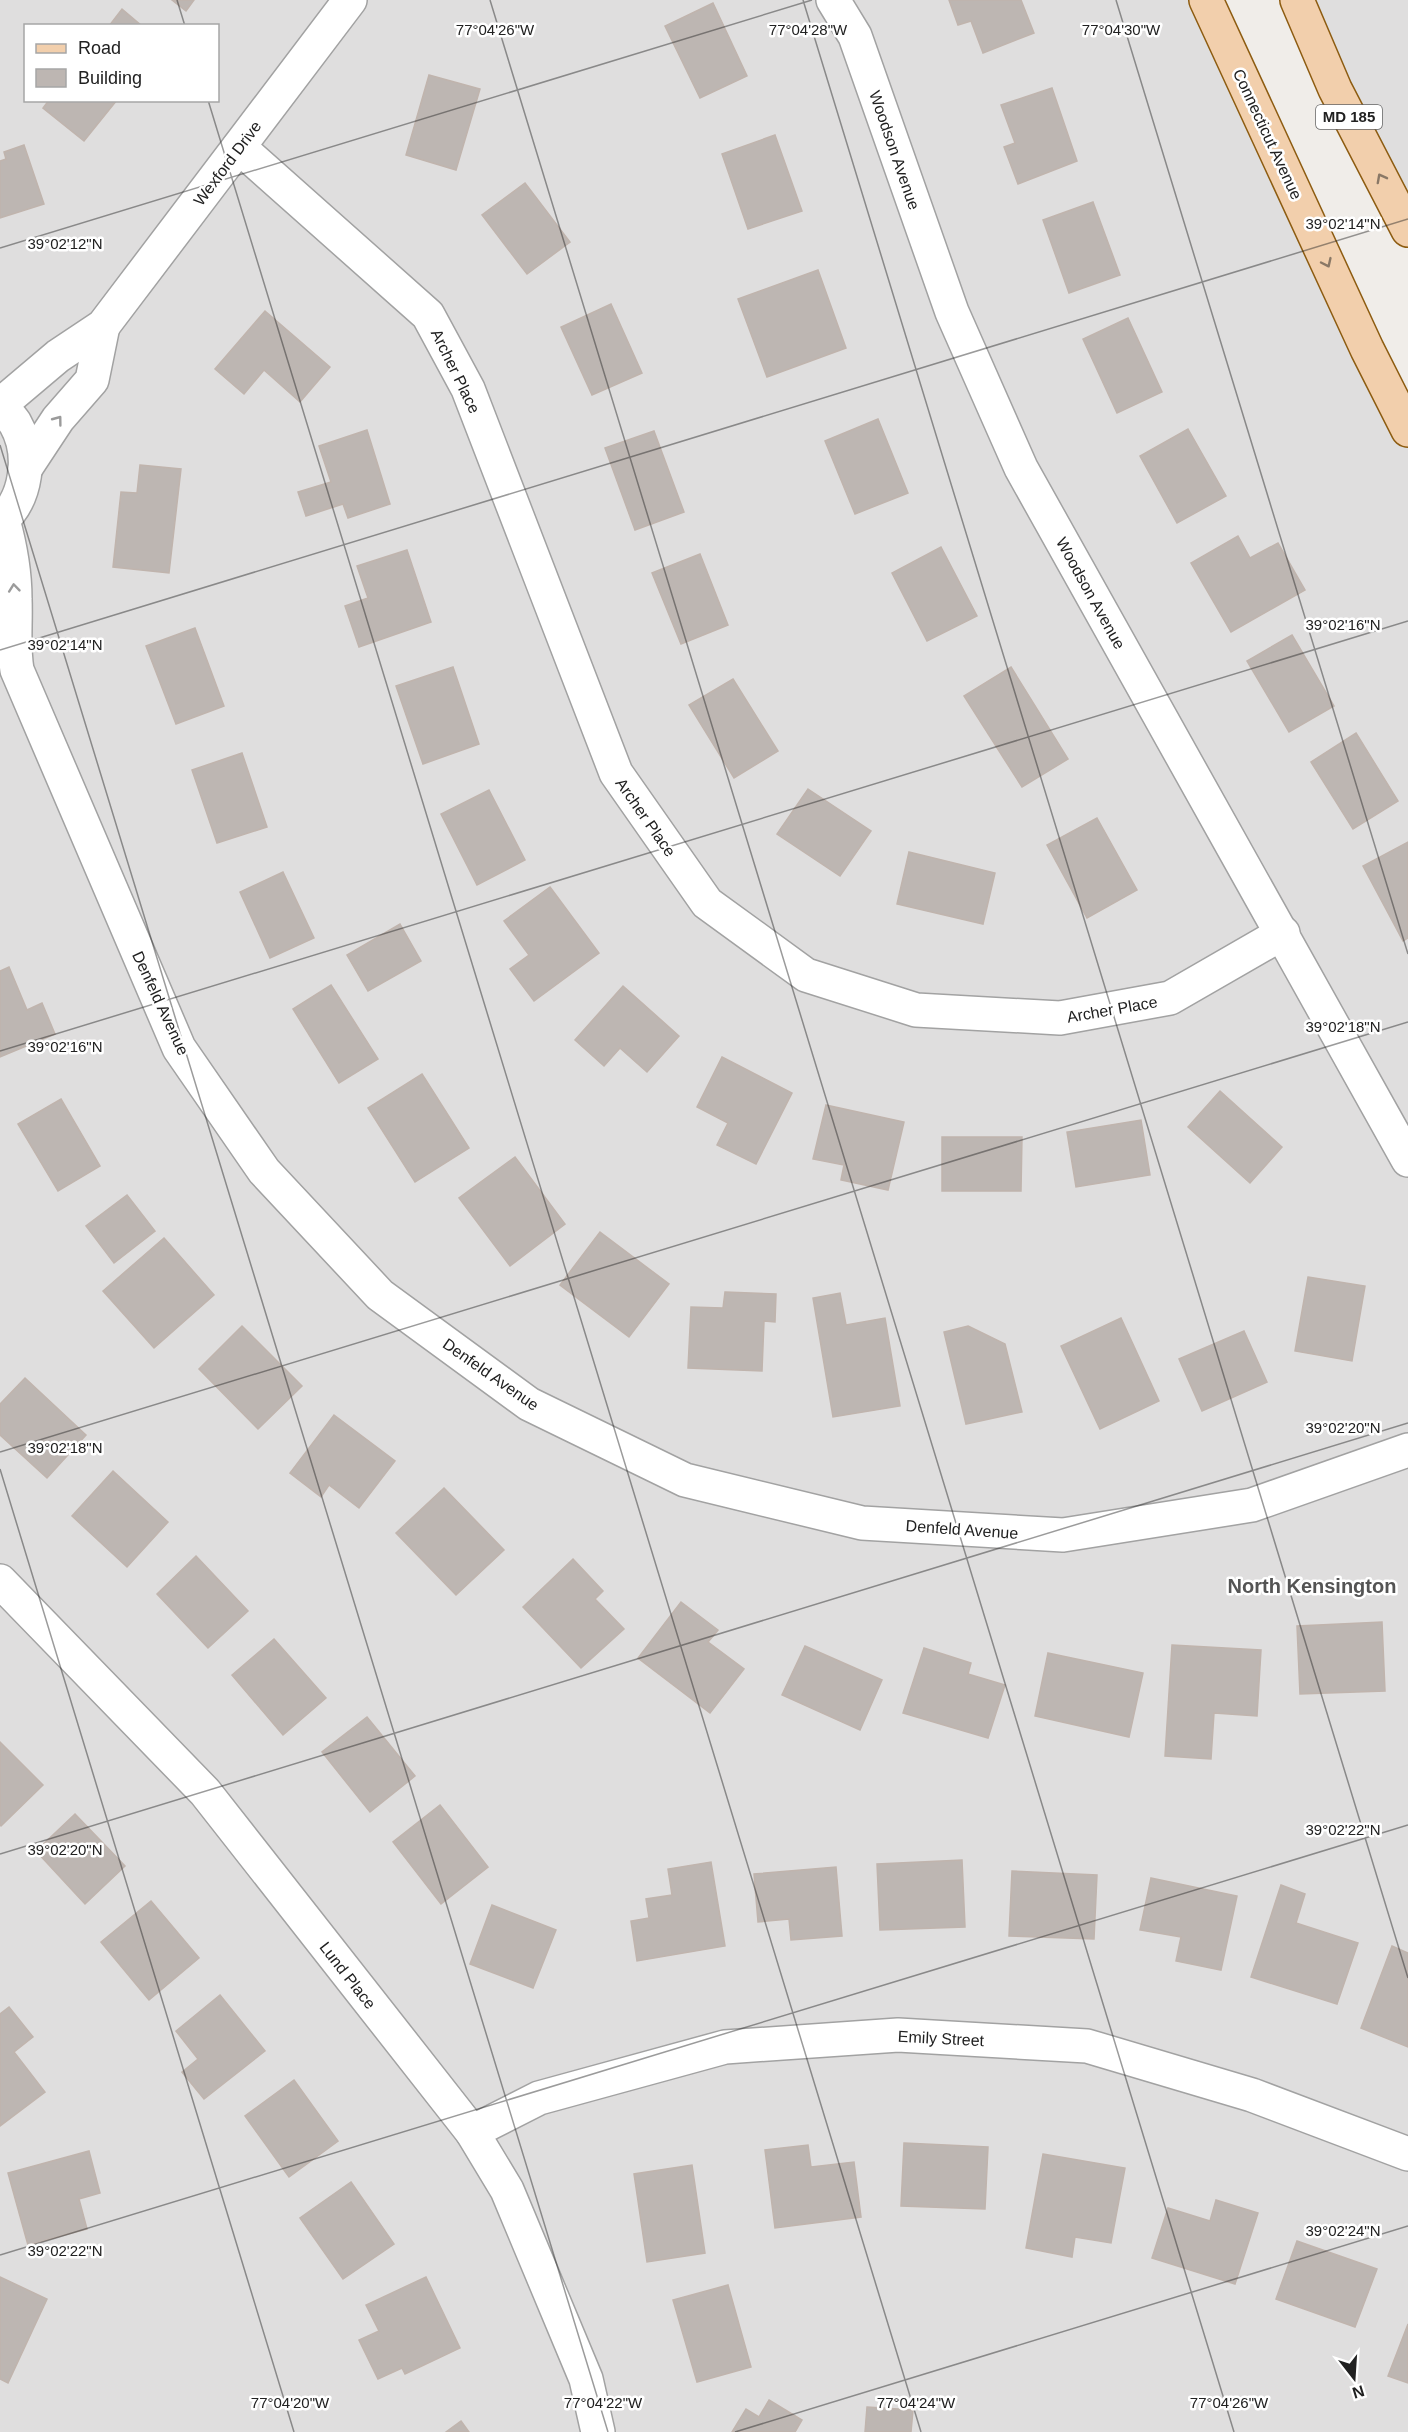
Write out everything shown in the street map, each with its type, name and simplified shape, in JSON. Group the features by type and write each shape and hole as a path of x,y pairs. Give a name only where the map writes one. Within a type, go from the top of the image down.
{"main road":[{"name":"Connecticut Avenue","path":"1206,0 1367,348 1408,430"},
{"name":"MD 185","path":"1297,0 1335,89 1408,230"}],"street":[{"name":"Wexford Drive","path":"0,405 58,356 103,326 350,0"},
{"name":"Woodson Avenue","path":"832,0 855,36 952,312 1021,468 1408,1160"},
{"name":"Archer Place","path":"239,147 428,315 468,389 616,773 706,903 806,975 916,1010 1060,1018 1170,998 1283,933"},
{"name":"Wexford Drive","path":"26,469 58,419 92,380 103,326"},
{"path":"0,405 15,424 23,446 26,469 15,505 1,521"},
{"name":"Denfeld Avenue","path":"1,521 9,542 15,598 8,651 179,1048 258,1161 380,1295 529,1404 685,1480 862,1523 1063,1535 1252,1505 1408,1450"},
{"name":"Lund Place","path":"0,1581 205,1792 472,2132 507,2190 586,2379 598,2432"},
{"name":"Emily Street","path":"472,2132 539,2098 726,2047 898,2035 1087,2046 1252,2095 1408,2154"}],"shaded area":[{"path":"0,0 1206,0 1408,430 1408,2432 0,2432"},
{"path":"1297,0 1408,0 1408,230"}],"building":[{"path":"172,0 194,0 186,11"},
{"path":"949,0 1021,0 1034,33 983,53 971,21 958,25"},
{"path":"713,3 747,76 700,98 665,26"},
{"path":"122,9 140,24 111,24"},
{"path":"429,75 480,89 456,170 406,155"},
{"path":"1052,88 1077,161 1018,184 1004,147 1015,143 1001,105"},
{"path":"48,102 115,102 84,141 43,108"},
{"path":"775,135 802,211 748,229 722,154"},
{"path":"24,145 44,204 0,218 0,161 6,159 4,152"},
{"path":"525,183 570,242 527,274 482,215"},
{"path":"1093,202 1120,275 1069,293 1043,220"},
{"path":"818,270 846,348 767,377 738,299"},
{"path":"611,304 642,373 592,395 561,327"},
{"path":"265,311 330,367 300,402 264,370 244,394 215,369"},
{"path":"1128,318 1162,392 1117,413 1083,339"},
{"path":"878,419 908,493 855,514 825,441"},
{"path":"1188,429 1226,496 1177,523 1140,456"},
{"path":"367,430 390,504 348,518 343,504 306,516 298,492 331,482 319,446"},
{"path":"654,431 684,512 635,530 605,448"},
{"path":"140,465 181,469 169,573 113,567 121,492 137,493"},
{"path":"1238,536 1250,558 1278,543 1305,590 1231,632 1191,563"},
{"path":"941,547 977,616 927,641 892,573"},
{"path":"407,550 431,622 359,647 345,606 368,598 357,566"},
{"path":"700,554 728,625 681,644 652,573"},
{"path":"195,628 224,706 176,724 146,646"},
{"path":"1292,635 1334,706 1289,732 1247,661"},
{"path":"453,667 479,744 423,764 396,686"},
{"path":"1011,667 1068,759 1022,787 964,696"},
{"path":"733,679 778,751 734,778 689,705"},
{"path":"1356,733 1398,801 1353,829 1311,762"},
{"path":"242,753 267,827 217,843 192,770"},
{"path":"808,789 871,831 840,876 777,834"},
{"path":"489,790 525,860 477,885 441,814"},
{"path":"1097,818 1137,890 1087,918 1047,845"},
{"path":"1408,842 1408,938 1403,941 1363,866"},
{"path":"909,852 995,873 983,924 897,904"},
{"path":"283,872 314,938 270,958 240,892"},
{"path":"550,887 599,953 534,1001 510,969 529,955 504,921"},
{"path":"400,924 421,961 368,991 347,955"},
{"path":"9,967 27,1010 42,1003 55,1034 0,1057 0,971"},
{"path":"331,985 378,1059 339,1083 293,1009"},
{"path":"623,986 679,1036 647,1072 620,1048 604,1066 575,1040"},
{"path":"722,1057 792,1093 756,1164 717,1145 728,1123 697,1107"},
{"path":"422,1074 469,1148 415,1182 368,1108"},
{"path":"1220,1091 1282,1147 1250,1183 1188,1127"},
{"path":"61,1099 100,1166 58,1191 18,1124"},
{"path":"826,1105 904,1122 888,1190 841,1180 844,1165 813,1159"},
{"path":"1141,1120 1150,1175 1076,1187 1067,1132"},
{"path":"942,1137 1022,1137 1021,1191 942,1191"},
{"path":"515,1157 565,1224 510,1266 459,1198"},
{"path":"127,1195 155,1231 114,1263 86,1226"},
{"path":"600,1232 669,1284 629,1337 560,1285"},
{"path":"164,1238 214,1295 154,1348 103,1291"},
{"path":"1308,1277 1365,1286 1352,1361 1295,1351"},
{"path":"725,1292 776,1294 775,1322 764,1321 762,1371 688,1368 691,1307 723,1308"},
{"path":"840,1293 846,1325 885,1318 900,1406 833,1417 813,1298"},
{"path":"1121,1318 1159,1401 1100,1429 1061,1346"},
{"path":"242,1326 302,1386 258,1429 199,1369"},
{"path":"968,1326 1005,1344 1022,1412 966,1424 944,1332"},
{"path":"1244,1331 1267,1382 1202,1411 1179,1359"},
{"path":"25,1378 86,1435 47,1478 0,1435 0,1404"},
{"path":"334,1415 395,1461 359,1508 329,1485 321,1497 290,1473"},
{"path":"113,1471 168,1522 127,1567 72,1516"},
{"path":"444,1488 504,1550 456,1595 396,1533"},
{"path":"196,1556 248,1611 208,1648 157,1594"},
{"path":"573,1559 603,1591 595,1599 624,1629 581,1668 523,1607"},
{"path":"681,1602 718,1630 708,1642 744,1669 710,1713 638,1658"},
{"path":"1382,1622 1385,1691 1300,1694 1297,1626"},
{"path":"274,1639 326,1698 283,1735 232,1675"},
{"path":"1172,1645 1261,1650 1257,1716 1214,1713 1211,1759 1165,1756"},
{"path":"805,1646 882,1680 860,1730 782,1695"},
{"path":"924,1648 971,1663 968,1674 1005,1685 988,1738 903,1713"},
{"path":"1048,1653 1143,1673 1129,1737 1035,1716"},
{"path":"367,1717 415,1776 370,1812 322,1752"},
{"path":"0,1742 43,1785 1,1826 0,1825"},
{"path":"440,1805 488,1867 441,1904 393,1842"},
{"path":"75,1814 125,1866 85,1904 36,1851"},
{"path":"962,1860 965,1927 880,1930 877,1864"},
{"path":"711,1862 725,1946 637,1961 631,1921 649,1918 646,1899 672,1895 668,1869"},
{"path":"836,1867 842,1936 791,1940 789,1919 758,1922 754,1874"},
{"path":"1012,1871 1097,1875 1094,1939 1009,1936"},
{"path":"1151,1878 1237,1896 1221,1970 1176,1961 1181,1937 1140,1930"},
{"path":"1281,1885 1305,1894 1296,1923 1358,1943 1337,2004 1251,1977"},
{"path":"151,1901 199,1958 149,2000 101,1942"},
{"path":"492,1905 556,1930 533,1988 470,1964"},
{"path":"1392,1946 1408,1953 1408,2047 1361,2028"},
{"path":"220,1995 265,2051 204,2099 182,2072 198,2059 176,2031"},
{"path":"9,2007 33,2037 14,2052 45,2092 0,2126 0,2014"},
{"path":"294,2080 338,2141 289,2177 245,2116"},
{"path":"904,2143 988,2147 985,2209 901,2206"},
{"path":"808,2145 811,2167 854,2162 861,2217 775,2228 765,2150"},
{"path":"89,2151 100,2193 79,2199 87,2229 28,2245 8,2173"},
{"path":"1043,2154 1125,2168 1111,2243 1075,2237 1072,2257 1026,2248"},
{"path":"692,2165 705,2253 647,2262 634,2174"},
{"path":"351,2182 394,2244 343,2279 300,2218"},
{"path":"1216,2200 1258,2213 1235,2284 1152,2258 1168,2208 1210,2221"},
{"path":"1297,2241 1377,2269 1355,2327 1276,2299"},
{"path":"0,2277 47,2299 8,2383 0,2379"},
{"path":"426,2277 460,2348 405,2374 402,2368 378,2379 359,2340 379,2331 366,2305"},
{"path":"728,2285 751,2367 697,2382 673,2300"},
{"path":"1408,2324 1408,2383 1388,2376"},
{"path":"769,2400 802,2420 795,2432 732,2432 746,2409 759,2417"},
{"path":"867,2407 913,2410 911,2432 865,2432"},
{"path":"461,2421 469,2432 446,2432"}],"district":[{"name":"North Kensington","path":"1312,1586"}]}
